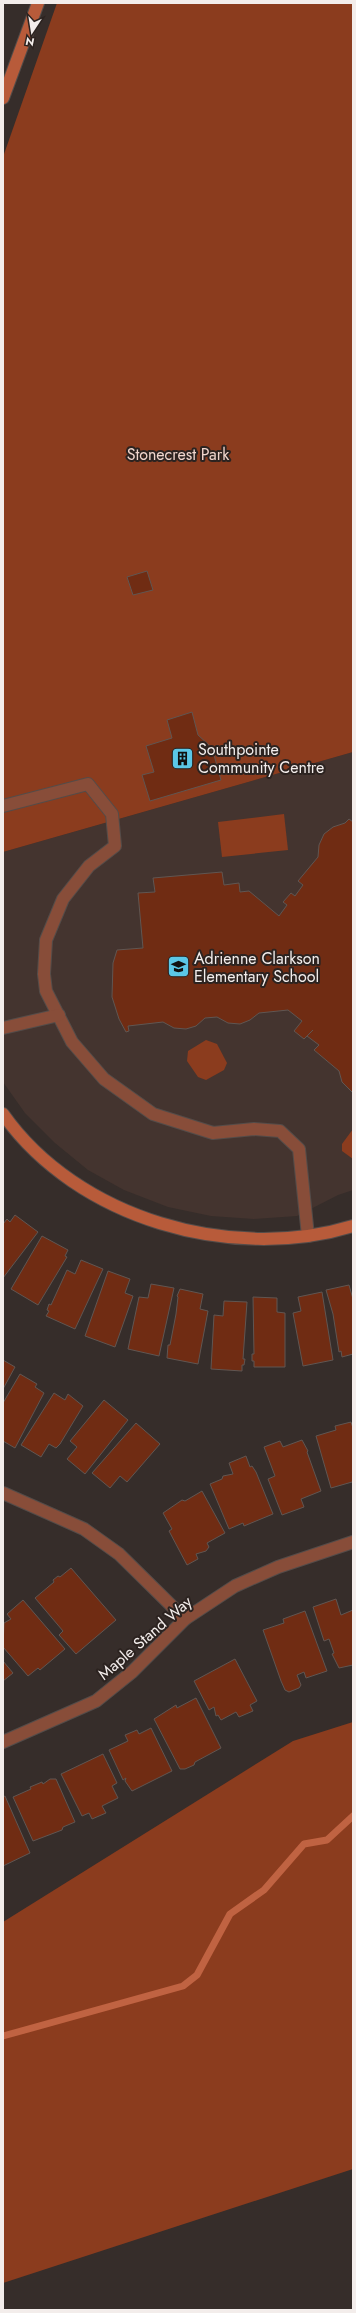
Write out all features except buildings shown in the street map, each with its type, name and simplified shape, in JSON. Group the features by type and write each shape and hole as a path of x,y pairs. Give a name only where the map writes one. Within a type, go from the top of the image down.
{"street":[{"path":"3,98 38,3"},
{"path":"3,806 88,784 112,814 115,846 90,866 63,899 46,940 44,974 46,991 72,1042 104,1079 153,1114 213,1133 254,1130 280,1131 299,1149 306,1201 308,1236"},
{"path":"3,1028 59,1015"},
{"path":"3,1114 37,1152 68,1177 103,1200 143,1218 185,1230 221,1237 264,1239 308,1236 353,1226"},
{"path":"3,1492 84,1529 119,1554 185,1620"},
{"name":"Maple Stand Way","path":"3,1742 96,1701 132,1672 185,1620 236,1586 278,1567 353,1542"}],"shaded area":[{"name":"Adrienne Clarkson Elementary School","path":"353,752 353,1190 338,1195 297,1216 254,1219 211,1216 168,1207 124,1190 88,1170 55,1143 25,1113 3,1082 3,852"}],"green space":[{"name":"Stonecrest Park","path":"57,3 353,3 353,752 3,852 3,157"},
{"path":"284,814 288,850 222,857 218,822"},
{"path":"206,1040 217,1044 227,1063 224,1070 206,1080 198,1077 187,1061 188,1051"},
{"path":"353,1129 353,1159 342,1151 342,1144"},
{"path":"353,1722 353,2169 3,2283 3,1922 293,1741"}],"waterway":[{"path":"3,2036 183,1986 197,1975 230,1914 264,1890 304,1844 327,1840 353,1816"}],"place":[{"name":"Southpointe Community Centre","path":"182,758"},
{"name":"Adrienne Clarkson Elementary School","path":"178,967"}]}
